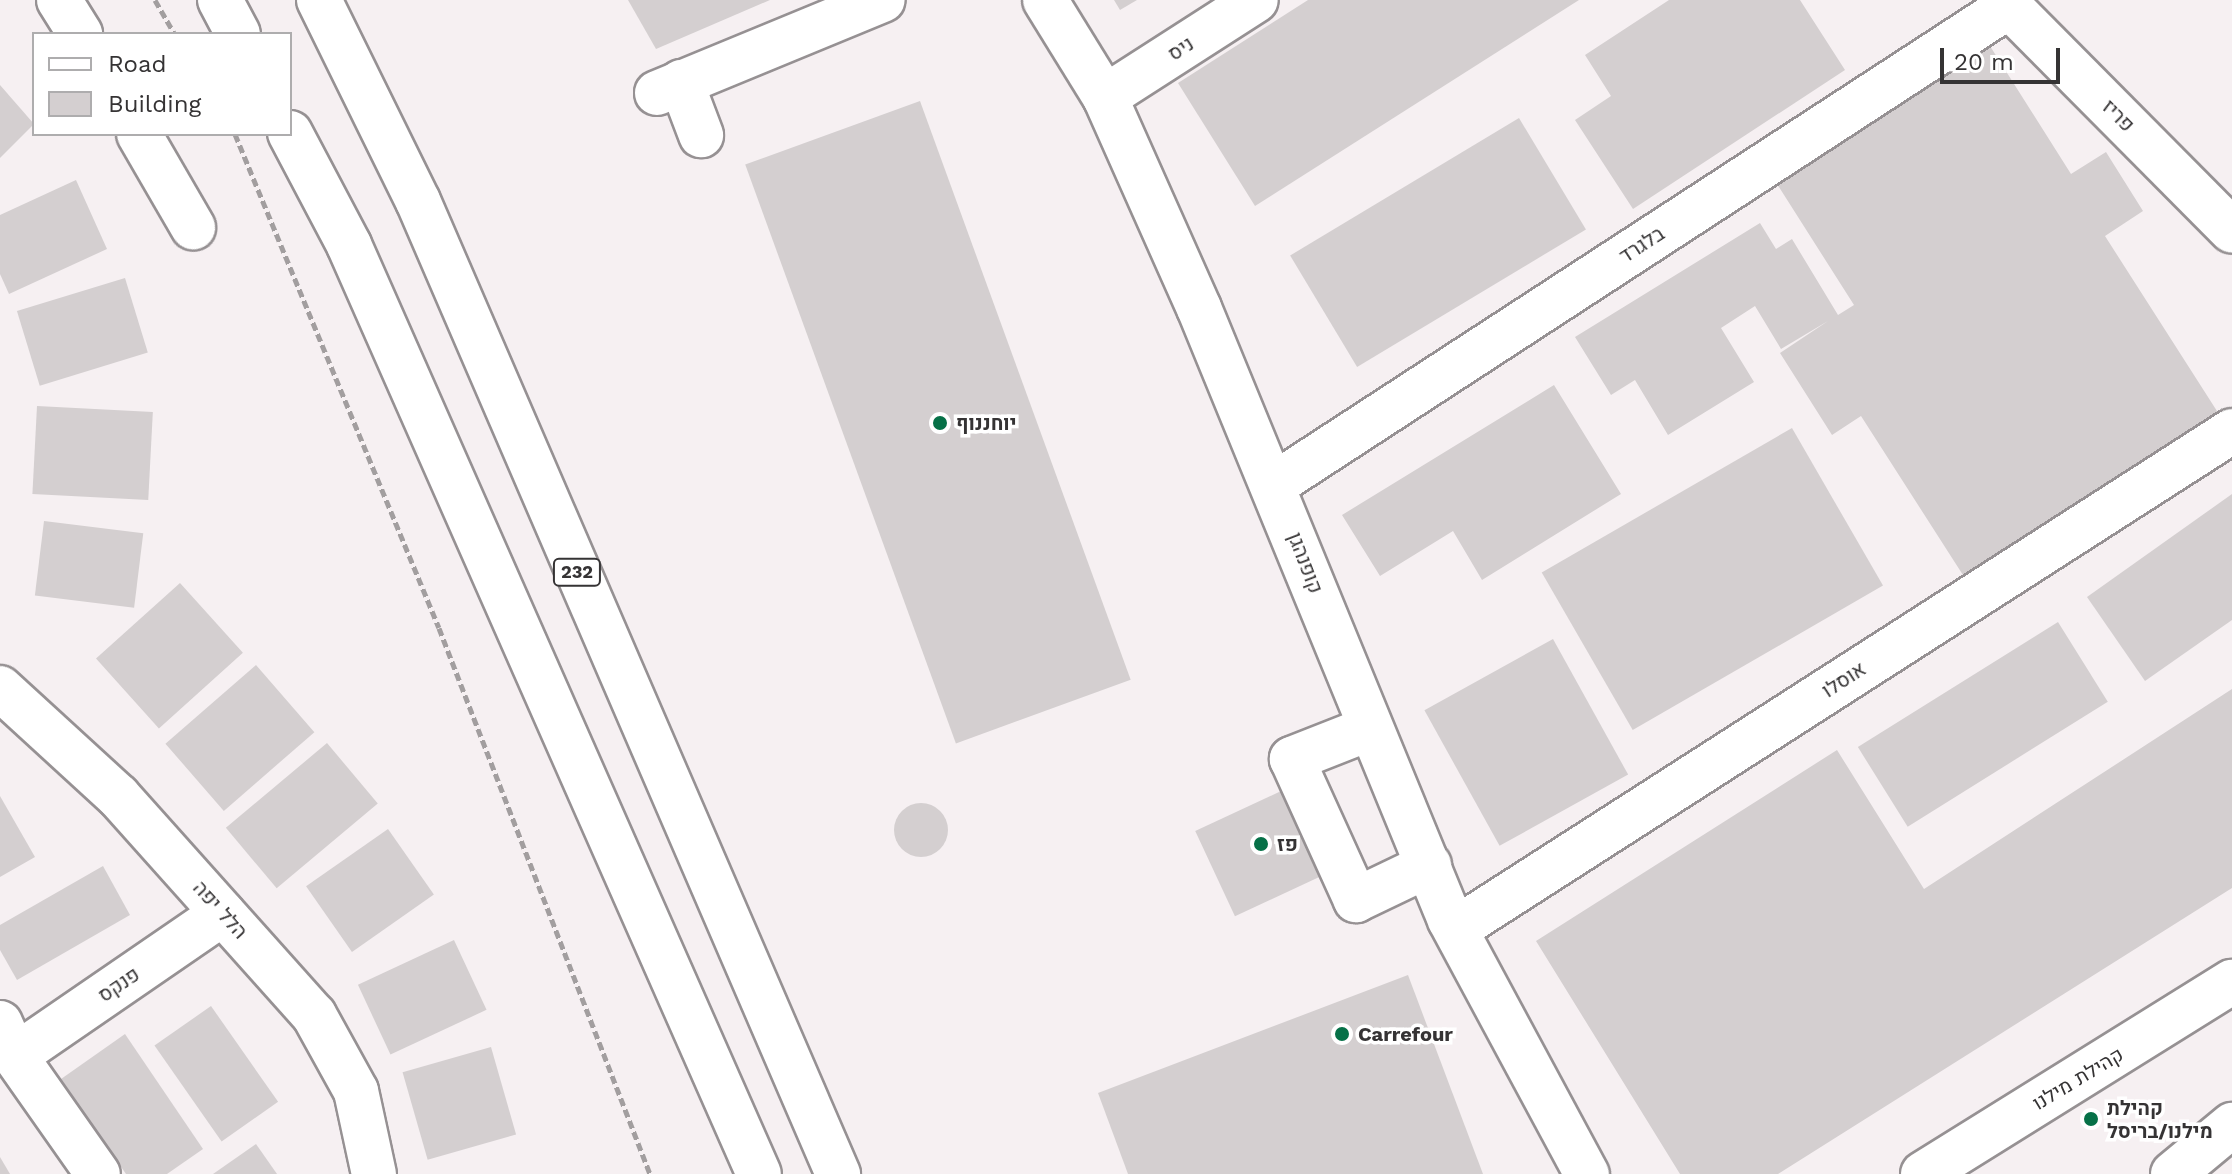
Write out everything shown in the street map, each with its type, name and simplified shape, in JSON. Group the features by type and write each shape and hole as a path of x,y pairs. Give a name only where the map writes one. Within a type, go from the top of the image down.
{"street":[{"path":"59,0 79,32"},
{"path":"220,0 237,32"},
{"name":"232","path":"319,0 418,201 836,1165"},
{"path":"701,135 669,87 883,0"},
{"name":"קופנהגן","path":"1045,0 1105,97 1275,484 1368,729 1456,929 1587,1174"},
{"name":"ניס","path":"1105,97 1256,0"},
{"name":"פריז","path":"2006,3 2232,231"},
{"name":"בלגרד","path":"1275,484 2006,3"},
{"path":"140,136 193,227"},
{"path":"292,136 349,245 759,1174"},
{"name":"אוסלו","path":"1456,929 2232,431"},
{"name":"הלל יפה","path":"0,688 118,796 314,1015 356,1091 374,1174"},
{"path":"1368,729 1292,759 1356,900 1429,865"},
{"name":"פנקס","path":"98,1174 7,1040 223,913"},
{"name":"קהילת מילנו","path":"1923,1174 2232,982"},
{"path":"2173,1174 2232,1125"},
{"name":"קופנהגן","path":"1563,1127 1567,1174"}],"path":[{"path":"155,0 174,32"},
{"path":"236,136 439,628 650,1174"}],"building":[{"path":"628,0 770,0 656,49"},
{"path":"1114,0 1137,0 1120,10"},
{"path":"1308,0 1579,0 1255,206 1178,83"},
{"path":"1669,0 1800,0 1845,70 1633,209 1575,120 1611,96 1585,55"},
{"path":"1990,46 2071,174 2106,152 2143,211 2105,236 2224,422 1970,586 1861,416 1832,435 1780,353 1828,321 1781,349 1755,306 1721,328 1754,382 1668,435 1635,380 1611,395 1575,337 1760,223 1776,249 1792,239 1838,315 1854,305 1777,184"},
{"path":"0,85 32,122 32,126 0,158"},
{"name":"יוחננוף","path":"920,101 1131,680 956,743 745,165"},
{"path":"1519,118 1586,229 1357,367 1290,256"},
{"path":"76,180 107,249 9,294 0,274 0,215"},
{"path":"125,278 148,353 40,386 17,311"},
{"path":"1554,385 1621,494 1482,580 1453,531 1380,576 1342,515"},
{"path":"37,406 153,412 148,500 32,494"},
{"path":"1792,428 1883,586 1633,730 1542,572"},
{"path":"2232,494 2232,620 2145,681 2087,597"},
{"path":"44,521 143,533 134,608 35,595"},
{"path":"180,583 243,653 159,728 96,659"},
{"path":"2058,622 2108,702 1908,827 1858,747"},
{"path":"1553,639 1628,775 1500,846 1424,710"},
{"path":"256,665 314,732 224,811 165,744"},
{"path":"2232,689 2232,888 1778,1174 1680,1174 1536,941 1837,750 1924,889"},
{"path":"327,743 378,804 277,888 226,828"},
{"path":"1294,785 1334,870 1235,916 1195,831"},
{"path":"0,796 35,857 0,877"},
{"path":"921,803 940,811 948,830 940,849 921,857 902,849 894,830 902,811"},
{"path":"388,829 434,895 352,952 306,886"},
{"path":"103,866 130,915 17,980 0,950 0,925"},
{"path":"454,940 487,1010 390,1055 358,985"},
{"name":"Carrefour","path":"1408,975 1483,1174 1128,1174 1098,1093"},
{"path":"211,1006 278,1102 222,1141 154,1046"},
{"path":"125,1034 203,1149 167,1174 126,1174 61,1079"},
{"path":"491,1047 516,1134 428,1160 403,1072"},
{"path":"256,1144 277,1174 213,1174"},
{"path":"0,1157 10,1174 0,1174"}],"place":[{"name":"יוחננוף","path":"940,423"},
{"name":"פז","path":"1261,844"},
{"name":"Carrefour","path":"1342,1034"},
{"name":"קהילת מילנו/בריסל","path":"2091,1119"}]}
